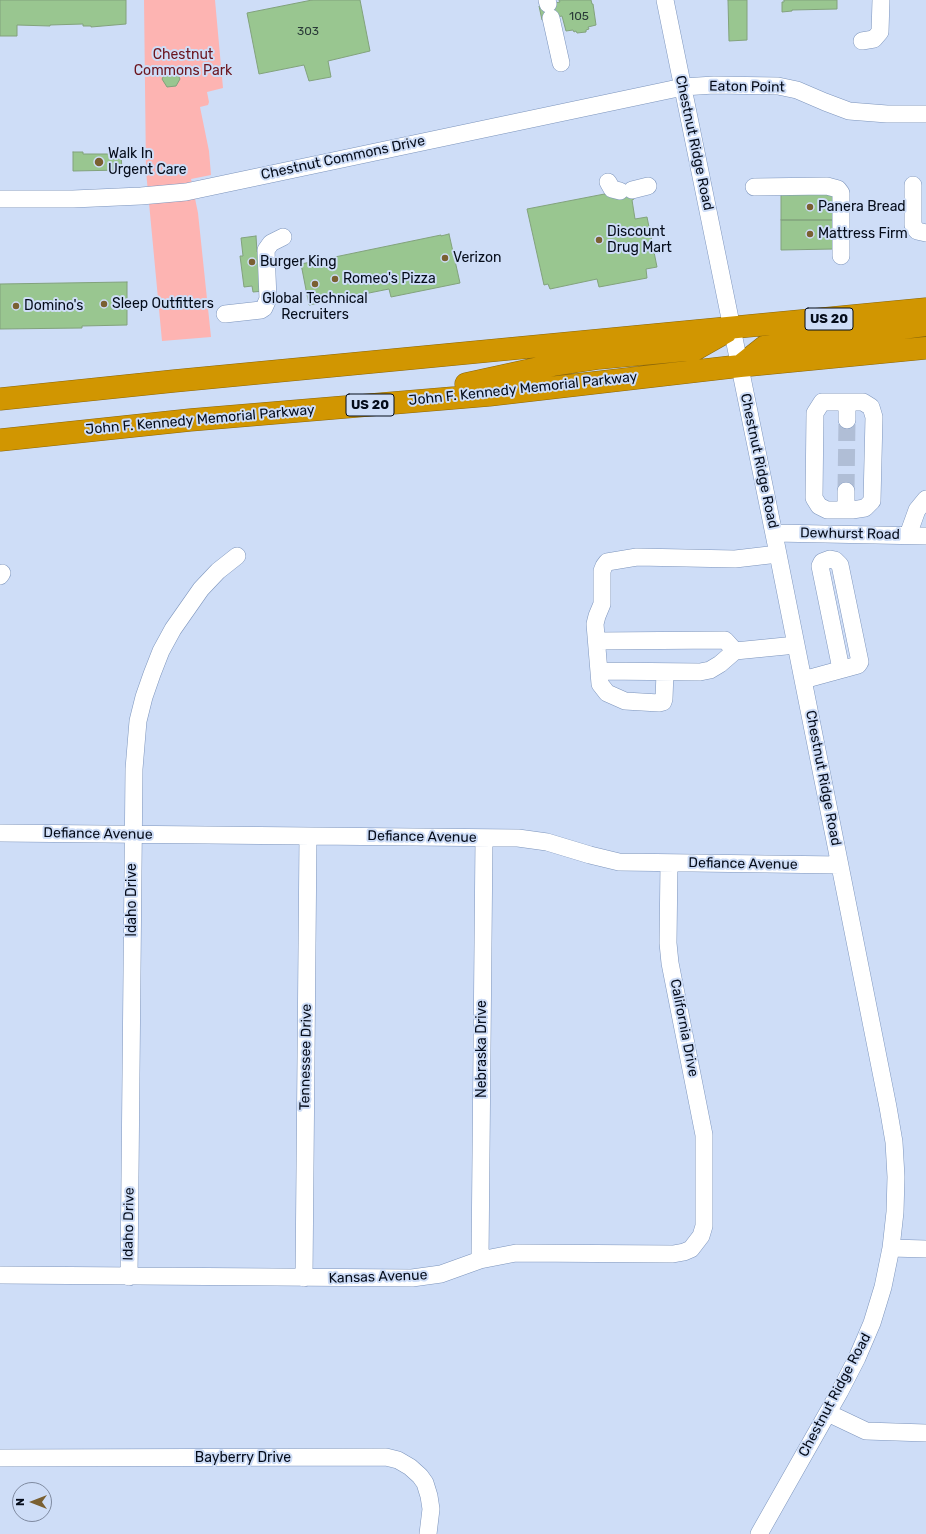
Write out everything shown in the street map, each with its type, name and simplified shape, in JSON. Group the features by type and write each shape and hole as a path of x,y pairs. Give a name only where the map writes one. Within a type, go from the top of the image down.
{"highway":[{"name":"US 20","path":"0,399 416,357 926,309"},
{"path":"740,366 764,347 926,325"},
{"path":"332,408 591,359 696,349 732,328"},
{"name":"John F. Kennedy Memorial Parkway","path":"0,440 190,420 489,395 740,366 926,348"}],"street":[{"name":"Chestnut Ridge Road","path":"665,0 774,532 894,1142 896,1177 895,1212 891,1248 883,1287 872,1323 857,1358 828,1413 759,1534"},
{"path":"862,40 874,39 880,32 881,0"},
{"path":"549,7 561,63"},
{"name":"Eaton Point","path":"683,87 714,85 778,86 797,90 850,111 887,114 926,114"},
{"name":"Chestnut Commons Drive","path":"0,199 73,199 186,192 683,87"},
{"path":"913,185 913,226 917,231 926,233"},
{"path":"620,188 648,186"},
{"path":"754,187 830,186 838,189 841,193 841,256"},
{"path":"225,314 260,310 264,308 268,299 266,250 271,243 283,237"},
{"path":"822,402 863,402 871,407 874,417 872,501 865,508 849,510 827,510 818,506 814,498 816,413 822,402"},
{"path":"847,402 847,420"},
{"path":"846,491 851,534"},
{"path":"908,535 917,510 926,499"},
{"name":"Dewhurst Road","path":"774,532 926,536"},
{"path":"803,680 841,669 820,566 822,562 830,559 826,534"},
{"path":"665,672 664,699 663,702 658,703 625,701 607,693 600,684 595,624 602,604 602,571 607,562 637,557 735,559 778,554"},
{"name":"Idaho Drive","path":"129,1277 133,834 135,746 138,722 152,674 161,651 173,629 201,589 218,571 237,556"},
{"path":"597,641 724,640 735,651"},
{"path":"599,671 700,672 710,670 720,664 735,651 796,645"},
{"name":"Defiance Avenue","path":"0,833 518,838 547,842 590,856 618,862 840,865"},
{"name":"Tennessee Drive","path":"304,1278 308,836"},
{"name":"Nebraska Drive","path":"480,1260 484,838"},
{"name":"California Drive","path":"669,863 668,943 670,963 702,1120 704,1135 704,1192"},
{"name":"Kansas Avenue","path":"0,1275 412,1278 441,1274 480,1260 516,1253 673,1254 684,1252 697,1243 701,1236 704,1226 704,1192"},
{"path":"891,1248 926,1249"},
{"path":"828,1413 866,1431 926,1433"},
{"name":"Bayberry Drive","path":"0,1458 386,1457 398,1460 410,1467 425,1483 431,1509 428,1534"}],"green space":[{"name":"Chestnut Commons Park","path":"144,0 215,0 223,88 207,92 209,102 208,105 200,107 209,151 211,175 191,179 198,213 211,337 162,341 146,171"}],"building":[{"path":"0,0 126,0 126,24 91,27 83,26 83,24 50,26 17,25 17,36 0,36"},
{"path":"312,0 360,0 370,51 328,61 331,77 309,81 304,65 259,74 247,13"},
{"path":"559,0 591,0 596,25 588,27 589,29 586,30 586,32 577,33 573,30 566,31 562,16 542,20 539,6 560,2"},
{"path":"728,0 747,0 747,40 729,41"},
{"path":"784,0 837,0 837,9 792,10 782,12 782,2 784,2"},
{"path":"167,70 176,71 180,79 176,86 167,87 162,79"},
{"path":"73,152 83,152 83,154 121,154 122,170 73,171"},
{"path":"631,187 634,199 632,200 635,219 647,217 657,267 646,269 647,278 599,287 597,279 550,289 548,284 544,285 527,209 620,191"},
{"path":"781,193 833,193 837,220 781,220"},
{"path":"781,220 837,220 834,249 781,250"},
{"path":"449,234 460,283 391,297 389,289 309,305 301,264"},
{"path":"256,236 257,252 260,252 264,291 253,292 252,286 244,287 240,256 243,256 241,238"},
{"path":"127,282 127,325 82,326 82,328 0,329 0,284"}],"tunnel":[{"path":"846,491 847,420"}],"place":[{"name":"Walk In Urgent Care","path":"99,162"},
{"name":"Panera Bread","path":"810,207"},
{"name":"Mattress Firm","path":"810,234"},
{"name":"Discount Drug Mart","path":"599,240"},
{"name":"Verizon","path":"445,258"},
{"name":"Burger King","path":"252,262"},
{"name":"Romeo's Pizza","path":"335,279"},
{"name":"Global Technical Recruiters","path":"315,284"},
{"name":"Sleep Outfitters","path":"104,304"},
{"name":"Domino's","path":"16,306"}]}
